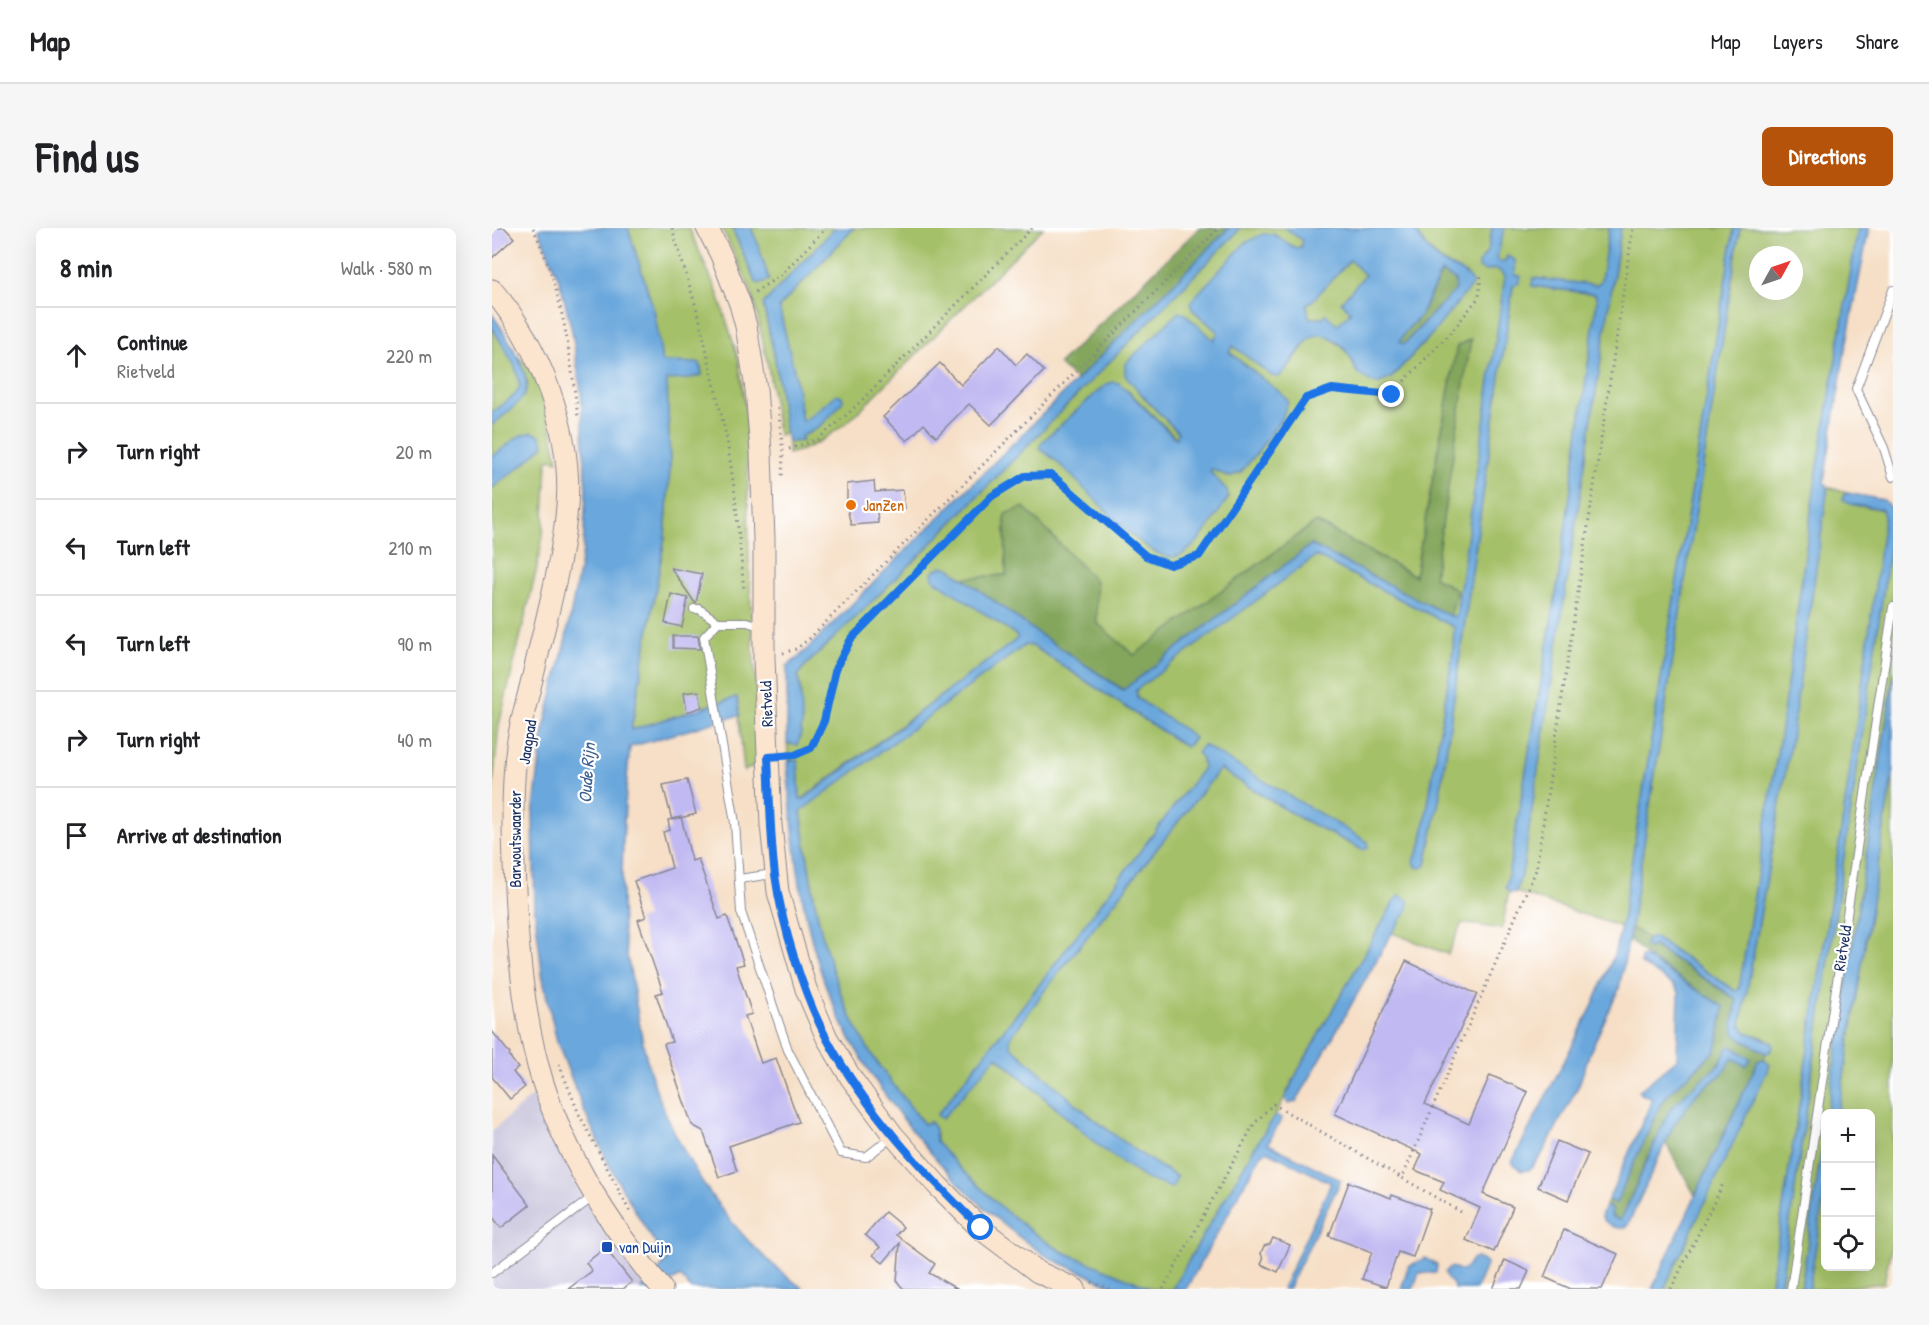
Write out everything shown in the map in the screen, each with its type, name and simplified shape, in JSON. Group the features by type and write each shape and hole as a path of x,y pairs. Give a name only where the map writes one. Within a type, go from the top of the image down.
{"main road":[{"name":"Rietveld","path":"707,228 721,255 740,304 756,388 764,529 755,625 764,658 775,874 790,940 803,980 827,1038 851,1078 893,1135 938,1186 981,1228 1038,1272 1082,1285"},
{"name":"Barwoutswaarder","path":"492,290 502,302 542,370 560,422 565,452 567,503 562,550 517,744 512,826 517,934 525,1006 543,1083 565,1140 620,1235 662,1289"}],"lane":[{"path":"1893,290 1856,389 1884,448 1893,477"},
{"name":"Rietveld","path":"1791,1289 1893,607"},
{"path":"694,609 699,609 718,622 755,625"},
{"path":"718,622 704,637 735,823 741,912 788,1050 841,1153 866,1157 893,1135"},
{"path":"739,879 775,874"},
{"path":"492,1273 595,1195"}],"path":[{"path":"533,228 556,284 567,333 579,429"},
{"path":"672,228 699,317 727,440 755,625"},
{"path":"751,284 754,293 781,275 826,228"},
{"path":"789,449 818,439 849,413 1032,228"},
{"path":"764,658 796,649 809,639 1219,228"},
{"path":"1402,1178 1536,870 1632,228"},
{"path":"768,757 795,755 811,748 824,721 836,668 851,639 992,496 1025,476 1052,475 1146,556 1170,565 1199,556 1306,398 1332,389 1392,395 1453,330 1479,297 1481,273"},
{"path":"777,400 783,452 782,483"},
{"path":"555,1056 579,1114 635,1221"},
{"path":"1163,1289 1254,1124 1273,1104 1461,1212"},
{"path":"1671,1289 1724,1182"},
{"path":"1082,1285 1110,1289"}],"shaded area":[{"path":"533,1095 579,1191 610,1241 649,1289 492,1289 492,1131"}],"green space":[{"path":"628,228 689,228 718,294 739,361 747,422 749,559 757,689 756,765 744,771 737,697 631,730 665,537 670,467 667,379 687,379 702,374 700,363 662,362 655,314"},
{"path":"722,228 732,228 755,281 769,279 751,228 835,228 763,304 775,358 786,434 778,435 769,371 750,288"},
{"path":"854,228 1043,228 852,418 814,444 788,454 788,442 801,441 800,436 809,433 808,418 802,421 795,375 779,307"},
{"path":"1199,228 1229,228 1077,381 1059,364"},
{"path":"1241,228 1285,228 1302,240 1303,244 1295,248 1273,234 1208,284 1190,302 1192,309 1218,332 1213,341 1185,314 1179,312 1125,364 1149,403 1178,432 1177,438 1124,387 1105,385 1041,444 1040,449 1061,464 1118,521 1147,546 1195,544 1228,498 1227,490 1210,472 1212,469 1229,477 1241,472 1283,416 1287,401 1282,394 1229,352 1233,346 1272,376 1288,368 1308,340 1316,334 1324,334 1349,355 1356,371 1377,384 1391,378 1433,333 1468,275 1436,257 1414,228 1492,228 1488,251 1478,264 1485,271 1497,269 1505,276 1457,616 1450,616 1457,590 1434,577 1470,339 1457,346 1415,576 1316,522 1134,656 1097,623 1095,581 1005,515 1006,575 963,578 949,568 934,579 1016,635 1017,639 800,800 798,761 789,762 787,743 791,745 801,692 798,676 802,669 919,556"},
{"path":"1504,228 1609,228 1601,281 1596,285 1534,278 1533,286 1595,294 1597,300 1558,582 1506,888 1509,891 1502,929 1462,923 1448,954 1392,933 1408,910 1395,900 1275,1116 1172,1289 1154,1289 1061,1251 1003,1209 936,1142 935,1129 930,1122 924,1124 889,1079 858,1031 845,1004 826,951 809,868 801,810 1025,645 1033,646 1186,747 1194,739 1186,731 1137,698 1136,690 1316,556 1454,627 1453,652 1421,847 1414,860 1416,867 1422,868 1426,865 1440,795 1513,286 1520,276 1514,275 1506,260 1500,262 1497,258","holes":["1202,758 1368,847 1362,850 1298,817 1220,769 1045,990 1010,1038 1010,1046 1090,1116 1131,1147 1176,1176 1104,1150 996,1056 937,1116 1203,768"]},
{"path":"1621,228 1734,228 1621,927 1516,892 1523,868"},
{"path":"1740,228 1858,228 1815,484 1780,736 1739,989 1736,991 1655,938 1648,939 1631,927"},
{"path":"1350,260 1366,275 1342,301 1351,312 1337,326 1322,318 1309,318 1307,303"},
{"path":"1442,272 1455,280 1456,289 1404,344 1399,342 1420,316"},
{"path":"492,327 515,366 520,386 515,395 492,413"},
{"path":"1471,339 1434,577 1457,590 1450,616 1311,545 1124,690 1036,632 963,578 1006,575 1005,514 1024,507 1096,581 1097,623 1134,655 1316,522 1415,576 1457,346"},
{"path":"514,352 533,372 547,408 558,461 551,459 547,462 543,536 499,725 492,793 492,488 544,445 519,436 492,457 492,425 525,395 528,383"},
{"path":"1828,487 1847,493 1843,496 1849,503 1877,508 1882,510 1885,516 1845,806 1770,1289 1664,1289 1769,1065 1763,1059 1766,1053 1770,1052 1768,1039 1746,1032 1741,1025 1791,740"},
{"path":"1893,526 1893,678 1828,1109 1821,1109 1821,1152 1801,1289 1780,1289"},
{"path":"1893,772 1893,1238 1884,1283 1832,1289 1809,1289 1821,1214 1821,1271 1875,1271 1875,1109 1839,1109"},
{"path":"1631,927 1648,939 1644,945 1652,945 1737,1000 1734,1022 1736,1034 1766,1053 1763,1059 1758,1061 1695,1195 1665,1142 1689,1102 1720,1076 1733,1058 1746,1066 1751,1059 1727,1049 1720,1063 1654,1143 1622,1218 1619,1220 1611,1216 1612,1209 1606,1206 1608,1200 1616,1203 1660,1105 1670,1092 1706,1060 1724,1007 1649,958 1629,939"}],"water":[{"name":"Oude Rijn","path":"538,228 628,228 655,314 662,362 700,363 702,375 687,379 667,380 670,467 665,537 631,730 737,697 740,715 630,747 622,860 624,935 649,1066 657,1092 683,1148 698,1175 735,1226 779,1270 804,1289 691,1289 680,1276 659,1289 641,1289 667,1260 612,1171 585,1113 557,1042 543,980 535,912 533,815 544,728 565,643 583,550 586,492 581,392 572,331 560,282"},
{"path":"732,228 751,228 769,280 758,284 755,281"},
{"path":"835,228 854,228 779,307 795,375 802,421 837,394 842,396 843,401 819,426 801,436 802,441 788,442 775,358 763,304"},
{"path":"1229,228 1241,228 919,556 802,669 798,676 802,711 800,738 797,745 787,743 787,666 798,658"},
{"path":"1285,228 1414,228 1433,255 1463,273 1473,284 1433,333 1391,378 1377,384 1359,374 1345,350 1336,341 1325,336 1313,336 1308,340 1279,377 1272,376 1233,346 1229,352 1288,401 1283,416 1241,472 1229,477 1212,469 1210,472 1227,490 1228,498 1197,542 1181,555 1173,557 1159,554 1125,529 1070,474 1040,449 1041,443 1105,385 1112,382 1119,383 1177,438 1178,432 1125,375 1125,364 1179,312 1185,314 1214,340 1218,332 1192,309 1190,302 1245,243 1263,234 1273,234 1295,248 1301,247 1302,240","holes":["1350,260 1365,275 1341,302 1351,312 1337,325 1326,314 1322,318 1309,318 1307,304","1441,272 1455,280 1456,289 1404,344 1399,342 1420,316"]},
{"path":"1492,228 1504,228 1497,258 1500,262 1506,260 1507,256 1515,260 1515,275 1521,276 1519,283 1513,286 1440,795 1426,865 1422,868 1416,867 1414,860 1421,846 1453,652 1454,627 1316,556 1136,690 1137,698 1194,738 1186,747 1033,646 1025,645 801,811 814,896 826,950 845,1004 872,1055 924,1124 930,1122 935,1129 936,1142 1003,1209 1061,1251 1148,1287 1147,1289 1124,1289 1097,1280 1045,1255 1011,1231 978,1201 914,1133 885,1095 860,1056 839,1017 823,978 808,926 795,846 787,764 790,760 798,761 800,799 804,799 1017,639 1016,635 933,579 932,572 942,566 949,568 1036,632 1123,690 1311,545 1450,616 1456,616 1505,276 1497,269 1485,271 1479,268 1478,264 1488,251"},
{"path":"1609,228 1621,228 1523,868 1516,892 1511,893 1506,888 1558,582 1597,300 1595,294 1532,286 1533,278 1596,285 1601,281"},
{"path":"1734,228 1740,228 1631,927 1619,989 1590,1052 1579,1085 1541,1156 1529,1170 1521,1171 1512,1162 1593,1005 1614,955 1621,927"},
{"path":"1858,228 1869,228 1844,357 1824,482 1828,487 1791,740 1741,1025 1746,1032 1772,1042 1773,1047 1770,1052 1766,1053 1734,1033 1737,999 1653,945 1650,948 1644,945 1651,937 1655,938 1736,991 1739,989 1780,736 1815,484"},
{"path":"492,314 516,353 525,375 526,385 525,393 519,401 492,425 492,413 515,395 520,386 515,366 492,327"},
{"path":"532,432 540,435 544,445 492,488 492,457 519,436"},
{"path":"1847,493 1884,500 1892,510 1893,526 1780,1289 1770,1289 1845,806 1884,516 1882,510 1877,508 1847,503 1843,500 1843,496"},
{"path":"1893,678 1893,772 1839,1109 1828,1109"},
{"path":"1203,745 1368,842 1368,848 1363,850 1298,817 1220,769 1045,990 1010,1038 1011,1046 1090,1116 1131,1147 1177,1177 1172,1188 1146,1179 1104,1150 997,1056 942,1119 937,1115 1039,985 1203,768 1202,758 1197,753"},
{"path":"1400,895 1409,901 1408,910 1392,933 1296,1102 1288,1104 1285,1098 1298,1071 1395,900"},
{"path":"1643,956 1724,1007 1716,1050 1670,1092 1660,1105 1616,1203 1608,1200 1651,1103 1651,1098 1639,1091 1677,1059 1679,992 1674,985 1641,964"},
{"path":"1731,1046 1751,1059 1746,1066 1733,1058 1722,1074 1698,1092 1673,1126 1628,1225 1617,1228 1609,1225 1601,1216 1605,1206 1612,1209 1611,1216 1619,1220 1622,1218 1669,1111 1689,1090 1720,1064 1727,1049"},
{"path":"1763,1059 1770,1065 1664,1289 1652,1289 1758,1061"},
{"path":"1275,1116 1282,1118 1268,1144 1341,1180 1288,1289 1282,1289 1331,1183 1267,1151 1261,1155 1186,1289 1172,1289 1258,1142"},
{"path":"1821,1152 1821,1214 1809,1289 1801,1289"},
{"path":"1425,1258 1437,1265 1436,1273 1419,1273 1413,1289 1401,1289 1408,1267"},
{"path":"1477,1258 1487,1263 1476,1289 1454,1289 1445,1273 1452,1267 1462,1271 1472,1259"}],"building":[{"path":"492,228 505,228 514,238 492,258"},
{"path":"999,346 1016,365 1027,354 1044,371 991,425 969,404 936,437 924,424 907,441 883,417 940,363 961,385"},
{"path":"874,481 875,492 903,490 905,508 877,512 878,523 851,525 847,508 847,484"},
{"path":"671,568 702,574 696,603 695,603"},
{"path":"671,594 688,598 682,627 665,623"},
{"path":"673,636 698,636 700,649 673,648"},
{"path":"699,691 702,707 687,712 684,693"},
{"path":"687,780 696,814 672,820 663,785"},
{"path":"681,817 692,861 698,859 719,919 727,916 744,964 736,966 752,1014 745,1016 761,1063 776,1058 799,1122 729,1146 737,1171 719,1177 703,1131 692,1125 664,1044 672,1042 656,994 663,992 638,920 646,917 634,881 672,868 663,832 670,830 668,820"},
{"path":"1406,961 1477,994 1425,1104 1469,1124 1490,1075 1528,1092 1483,1194 1513,1207 1494,1252 1466,1240 1480,1208 1440,1190 1444,1182 1415,1170 1422,1154 1335,1114"},
{"path":"492,1031 510,1054 509,1056 518,1068 513,1072 525,1087 510,1099 492,1077"},
{"path":"1557,1141 1588,1154 1568,1200 1538,1187"},
{"path":"492,1155 530,1205 501,1228 492,1216"},
{"path":"1349,1182 1391,1198 1392,1195 1430,1209 1413,1257 1398,1252 1386,1287 1362,1279 1372,1252 1329,1236"},
{"path":"885,1212 903,1227 896,1235 935,1264 929,1273 957,1289 904,1289 900,1285 897,1281 900,1243 883,1263 873,1255 880,1247 865,1235"},
{"path":"1564,1230 1618,1254 1602,1289 1571,1289 1544,1277"},
{"path":"1273,1238 1290,1245 1278,1272 1261,1264 1263,1259 1261,1253 1264,1246 1270,1244"},
{"path":"605,1248 632,1282 623,1289 568,1289 592,1271 586,1263"},
{"path":"1505,1260 1529,1271 1521,1289 1493,1289"}],"place":[{"name":"JanZen","path":"851,505"},
{"name":"van Duijn","path":"607,1247"}],"route":[{"path":"981,1228 938,1186 893,1135 851,1078 827,1038 806,990 778,892 771,825 768,757 795,755 811,748 824,721 836,668 851,639 992,496 1025,476 1052,475 1146,556 1170,565 1199,556 1306,398 1332,389 1392,395"}]}
